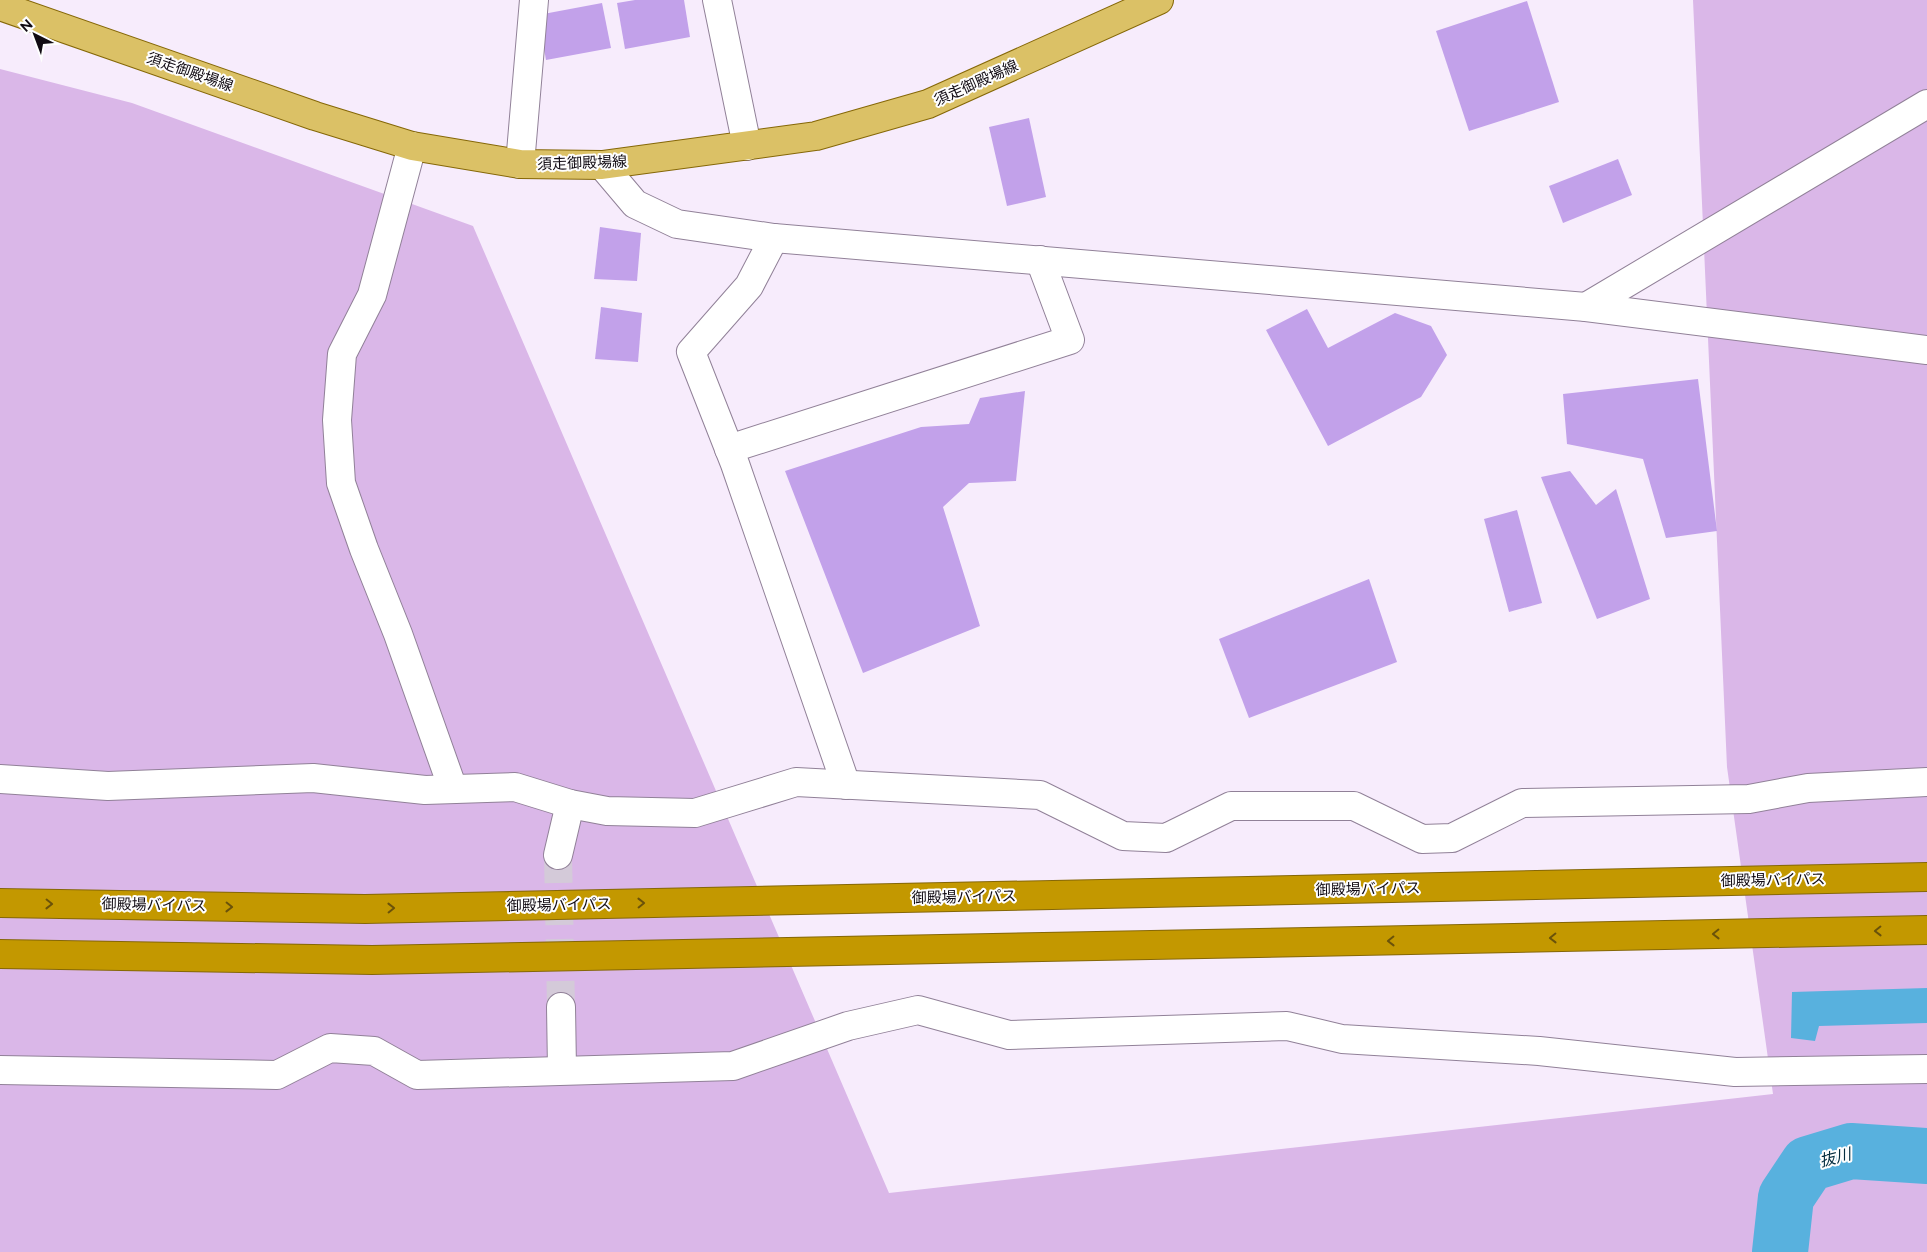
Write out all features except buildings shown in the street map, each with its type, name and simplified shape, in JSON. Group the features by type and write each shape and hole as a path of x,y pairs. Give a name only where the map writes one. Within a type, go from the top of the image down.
{"highway":[{"name":"御殿場バイパス","path":"0,903 365,909 1927,877"},
{"path":"0,954 372,960 1927,930"}],"main road":[{"name":"須走御殿場線","path":"0,6 315,116 412,146 520,164 602,165 816,136 928,104 1159,0"}],"street":[{"path":"520,164 534,0"},
{"path":"717,0 747,146"},
{"path":"1586,307 1927,104"},
{"path":"412,146 372,295 342,354 337,420 341,483 364,549 398,634 453,789"},
{"path":"602,165 635,204 677,224 774,238 1586,307 1927,350"},
{"path":"774,238 749,286 691,352 729,449 846,785"},
{"path":"729,449 1070,340 1040,260"},
{"path":"0,779 108,786 313,778 426,790 515,787 570,804 607,811 695,813 796,782 1040,795 1123,836 1166,838 1232,806 1354,806 1422,839 1452,838 1522,803 1750,799 1808,788 1927,782"},
{"path":"558,855 570,804"},
{"path":"561,1006 562,1069"},
{"path":"0,1070 277,1075 330,1048 374,1051 417,1074 733,1066 848,1026 918,1010 1009,1035 1287,1026 1342,1039 1539,1051 1736,1072 1927,1069"}],"shaded area":[{"path":"1693,0 1927,0 1927,1252 0,1252 0,69 132,103 473,226 889,1193 1773,1094 1727,767"}],"water":[{"path":"1927,988 1927,1023 1819,1026 1815,1041 1791,1038 1792,992"}],"waterway":[{"name":"抜川","path":"1780,1252 1786,1197 1808,1164 1851,1151 1927,1156"}],"tunnel":[{"path":"558,855 561,1007"}]}
